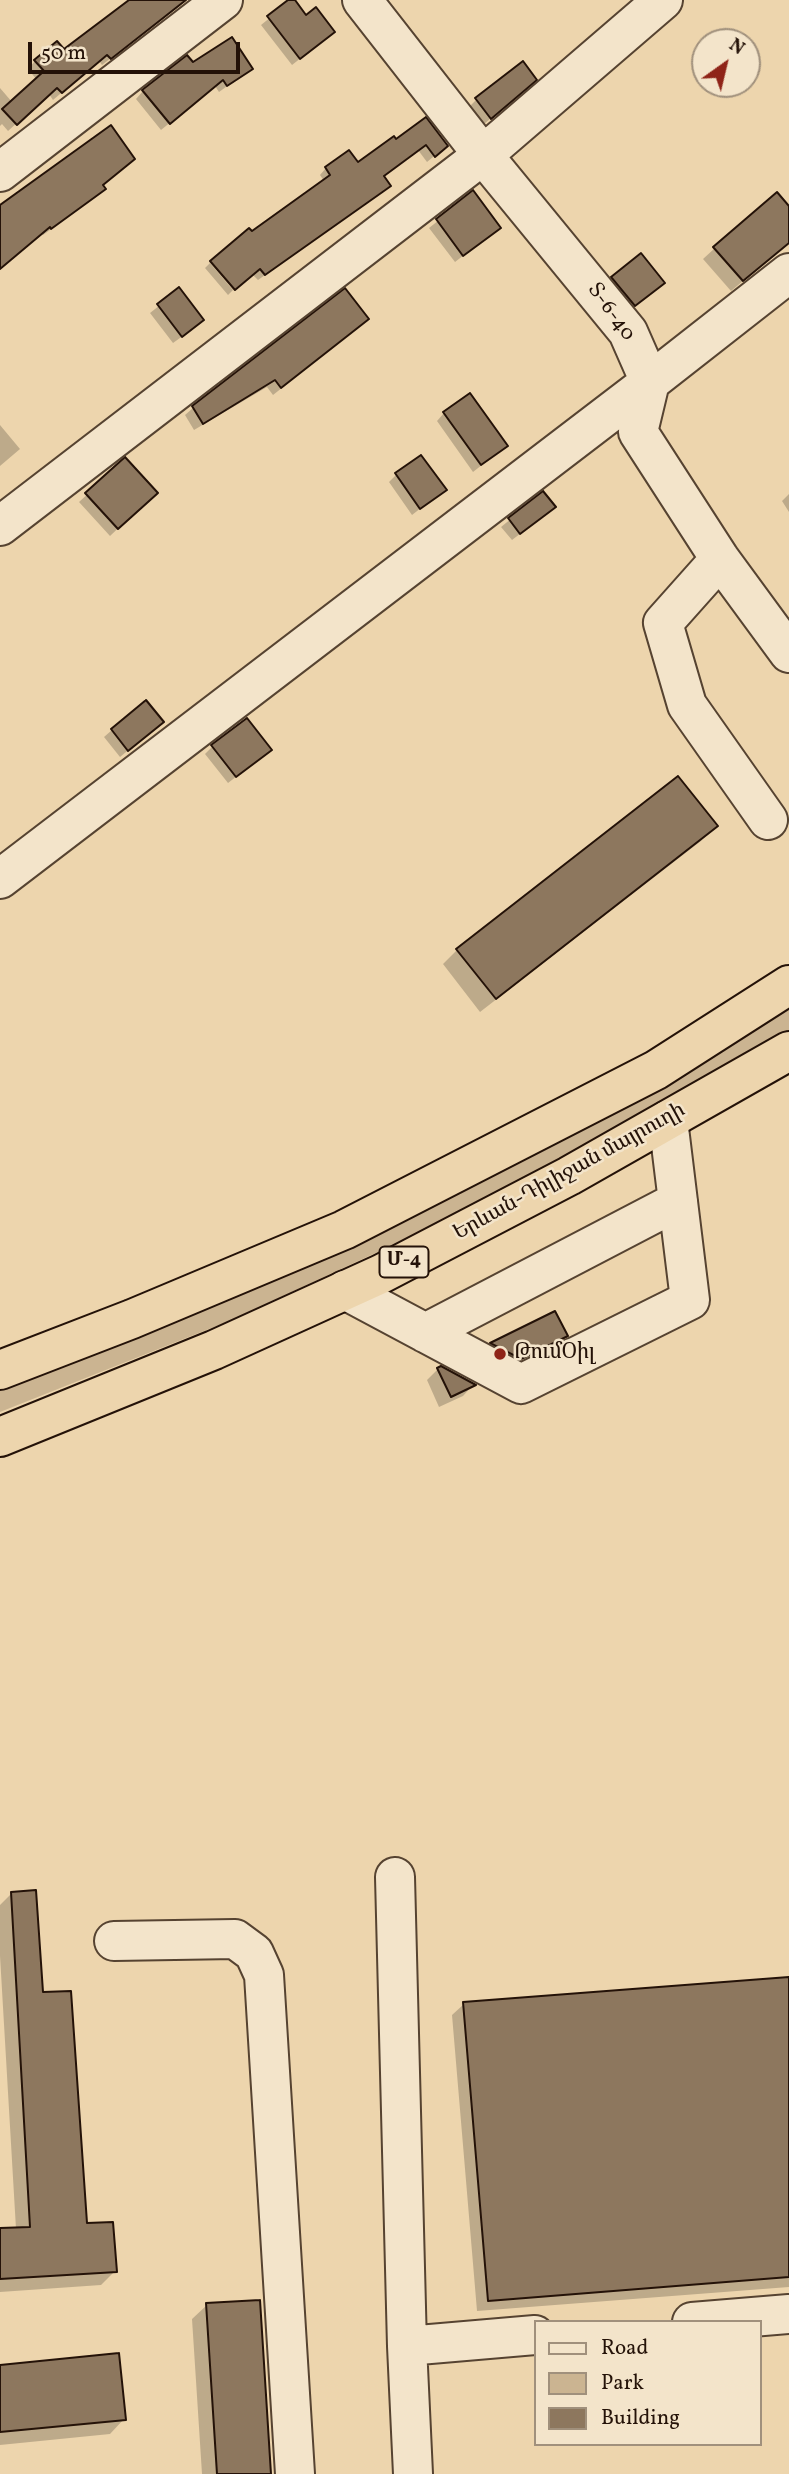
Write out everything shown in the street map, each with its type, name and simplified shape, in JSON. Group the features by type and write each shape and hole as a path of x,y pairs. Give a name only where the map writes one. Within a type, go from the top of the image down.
{"highway":[{"name":"Մ-4","path":"0,1370 132,1319 344,1230 656,1070 789,985"},
{"name":"Երևան-Դիլիջան մայրուղի","path":"0,1437 214,1350 381,1274 569,1176 789,1051"}],"street":[{"path":"0,172 223,0"},
{"name":"Տ-6-40","path":"362,0 483,155 628,332 650,382"},
{"path":"0,526 483,155 663,0"},
{"path":"0,878 789,274"},
{"path":"650,382 638,432 720,559 789,653"},
{"path":"720,559 663,623 687,705 768,820"},
{"path":"345,1290 521,1384 690,1300 668,1119"},
{"path":"425,1333 678,1201"},
{"path":"395,1877 412,2474"},
{"path":"114,1941 235,1939 254,1953 264,1975 295,2474"},
{"path":"716,2320 789,2314"},
{"path":"407,2346 534,2335"}],"green space":[{"path":"789,1009 789,1036 509,1191 229,1321 0,1412 0,1388 531,1154 753,1032"}],"building":[{"path":"129,0 186,0 111,59 107,55 62,93 57,88 17,125 2,109 44,71 34,60 57,41 64,49"},
{"path":"288,0 295,0 306,15 316,7 335,32 300,59 267,16"},
{"path":"232,37 253,69 227,86 223,80 170,124 142,90 187,55 193,62"},
{"path":"523,61 537,80 491,119 475,98"},
{"path":"426,117 448,146 435,157 426,145 384,176 391,186 265,275 260,269 235,290 210,261 249,228 252,231 330,175 325,167 349,150 358,162"},
{"path":"111,125 135,159 103,185 106,189 51,229 50,227 0,269 0,205"},
{"path":"473,190 501,228 463,256 436,219"},
{"path":"777,192 789,206 789,243 743,281 713,247"},
{"path":"641,253 665,283 635,306 611,277"},
{"path":"179,287 204,320 182,337 157,304"},
{"path":"345,288 369,319 281,388 275,380 203,424 192,406"},
{"path":"470,393 508,446 481,465 443,412"},
{"path":"421,455 447,490 420,509 395,473"},
{"path":"125,457 158,493 118,529 85,493"},
{"path":"543,491 556,507 520,534 508,518"},
{"path":"146,700 164,722 128,751 111,729"},
{"path":"247,718 272,750 236,777 211,745"},
{"path":"678,776 718,826 496,999 456,949"},
{"path":"555,1311 568,1336 521,1359 490,1343"},
{"path":"441,1366 476,1385 451,1397 437,1368"},
{"path":"36,1890 43,1992 71,1991 87,2223 113,2222 117,2272 0,2279 0,2228 30,2227 11,1892"},
{"path":"789,1977 789,2277 488,2301 463,2002"},
{"path":"260,2300 271,2474 217,2474 206,2303"},
{"path":"119,2353 126,2420 0,2432 0,2365"}],"place":[{"name":"ԹումՕիլ","path":"500,1354"}]}
